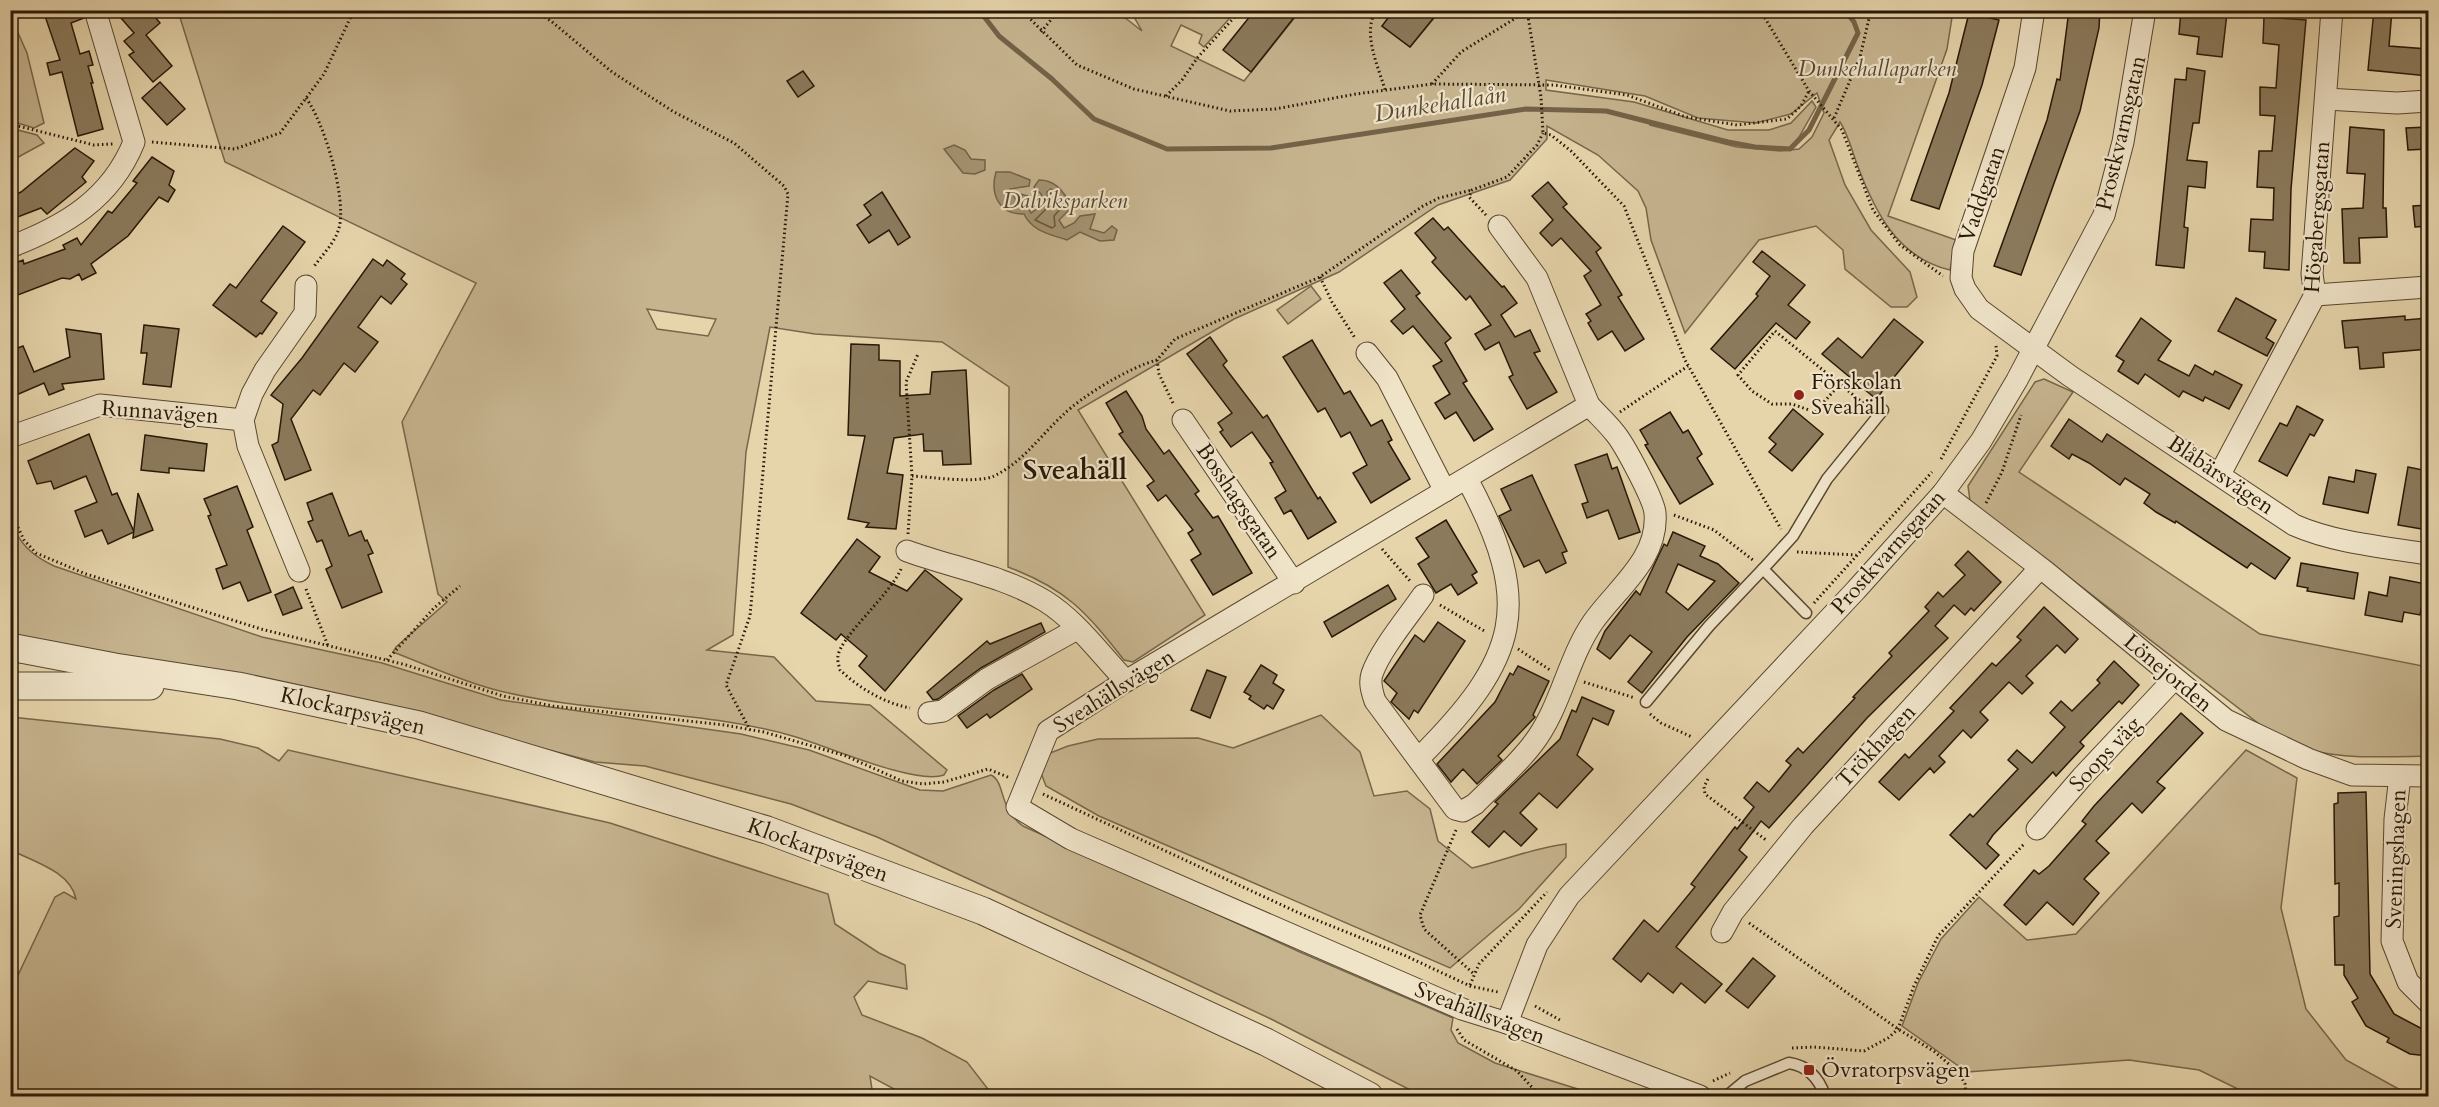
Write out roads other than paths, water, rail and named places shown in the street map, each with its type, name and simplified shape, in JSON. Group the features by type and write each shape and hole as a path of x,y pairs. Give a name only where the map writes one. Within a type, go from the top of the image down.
{"street":[{"path":"10,247 57,228 82,212 117,175 134,142 95,10"},
{"name":"Vaddgatan","path":"2032,350 1979,309 1965,289 1960,265 2025,68 2034,10"},
{"name":"Prostkvarnsgatan","path":"1507,1023 1537,945 1569,896 1856,590 1943,493 1981,441 2104,215 2123,142 2145,10"},
{"name":"Högabergsgatan","path":"2220,474 2315,295 2312,274 2332,10"},
{"path":"2326,99 2397,103 2428,100"},
{"path":"1423,594 1371,675 1371,690 1375,701 1455,809 1463,811 1475,804 1533,745 1549,720 1571,665 1593,623 1643,560 1655,526 1649,496 1615,433 1589,405 1536,278 1499,226"},
{"name":"Runnavägen","path":"299,571 248,446 243,420 252,394 265,370 305,313 306,286"},
{"path":"2315,295 2428,287"},
{"name":"Blåbärsvägen","path":"2032,350 2294,525 2310,531 2428,554"},
{"path":"1366,353 1387,378 1445,491"},
{"name":"Runnavägen","path":"10,437 100,405 243,420"},
{"name":"Sveahällsvägen","path":"1589,405 1294,583 1126,681 1048,731 1017,807 1071,839 1462,1009 1705,1085"},
{"name":"Bosshagsgatan","path":"1183,420 1294,583"},
{"path":"1419,758 1472,700 1495,663 1504,641 1509,617 1509,582 1501,552 1467,478"},
{"name":"Lönejorden","path":"1943,493 2040,568 2226,720 2307,759 2352,775 2428,776"},
{"path":"907,551 1003,581 1046,602 1077,629 1126,681"},
{"name":"Trökhagen","path":"1722,932 1733,912 1782,852 2040,568"},
{"path":"929,714 943,711 987,679 1077,629"},
{"path":"10,647 115,667 238,686"},
{"name":"Soops väg","path":"2037,829 2082,777 2174,679"},
{"path":"10,686 238,686"},
{"name":"Klockarpsvägen","path":"238,686 419,725 767,830 982,911 1266,1042 1369,1096"},
{"name":"Sveningshagen","path":"2400,776 2395,819 2392,942 2408,982 2428,1002"}],"lane":[{"path":"1646,702 1709,626 1792,536 1827,478 1881,413"},
{"path":"1763,569 1806,613"},
{"path":"1730,1093 1789,1063 1809,1070 1821,1086 1825,1096"}],"water":[{"path":"954,145 965,150 971,159 985,160 985,170 975,174 963,173 944,149"},
{"path":"996,172 1010,172 1030,180 1029,186 1010,189 1019,205 1023,201 1021,194 1028,196 1026,204 1031,213 1044,203 1041,194 1034,187 1039,180 1050,182 1063,192 1073,206 1059,220 1064,228 1074,223 1080,216 1095,214 1090,229 1104,233 1112,226 1117,230 1114,240 1100,241 1080,232 1067,240 1036,228 1024,214 1008,211 1002,207 995,195"}],"waterway":[{"name":"Dunkehallaån","path":"979,10 999,36 1052,79 1094,119 1167,149 1271,148 1526,109 1606,111 1728,142 1755,147 1790,149 1809,130 1858,33 1854,22 1845,10"}],"place":[{"name":"Förskolan Sveahäll","path":"1799,395"},
{"name":"Övratorpsvägen","path":"1809,1070"}],"district":[{"name":"Sveahäll","path":"1075,470"}],"park label":[{"name":"Dunkehallaparken","path":"1877,69"},
{"name":"Dalviksparken","path":"1065,201"}]}
